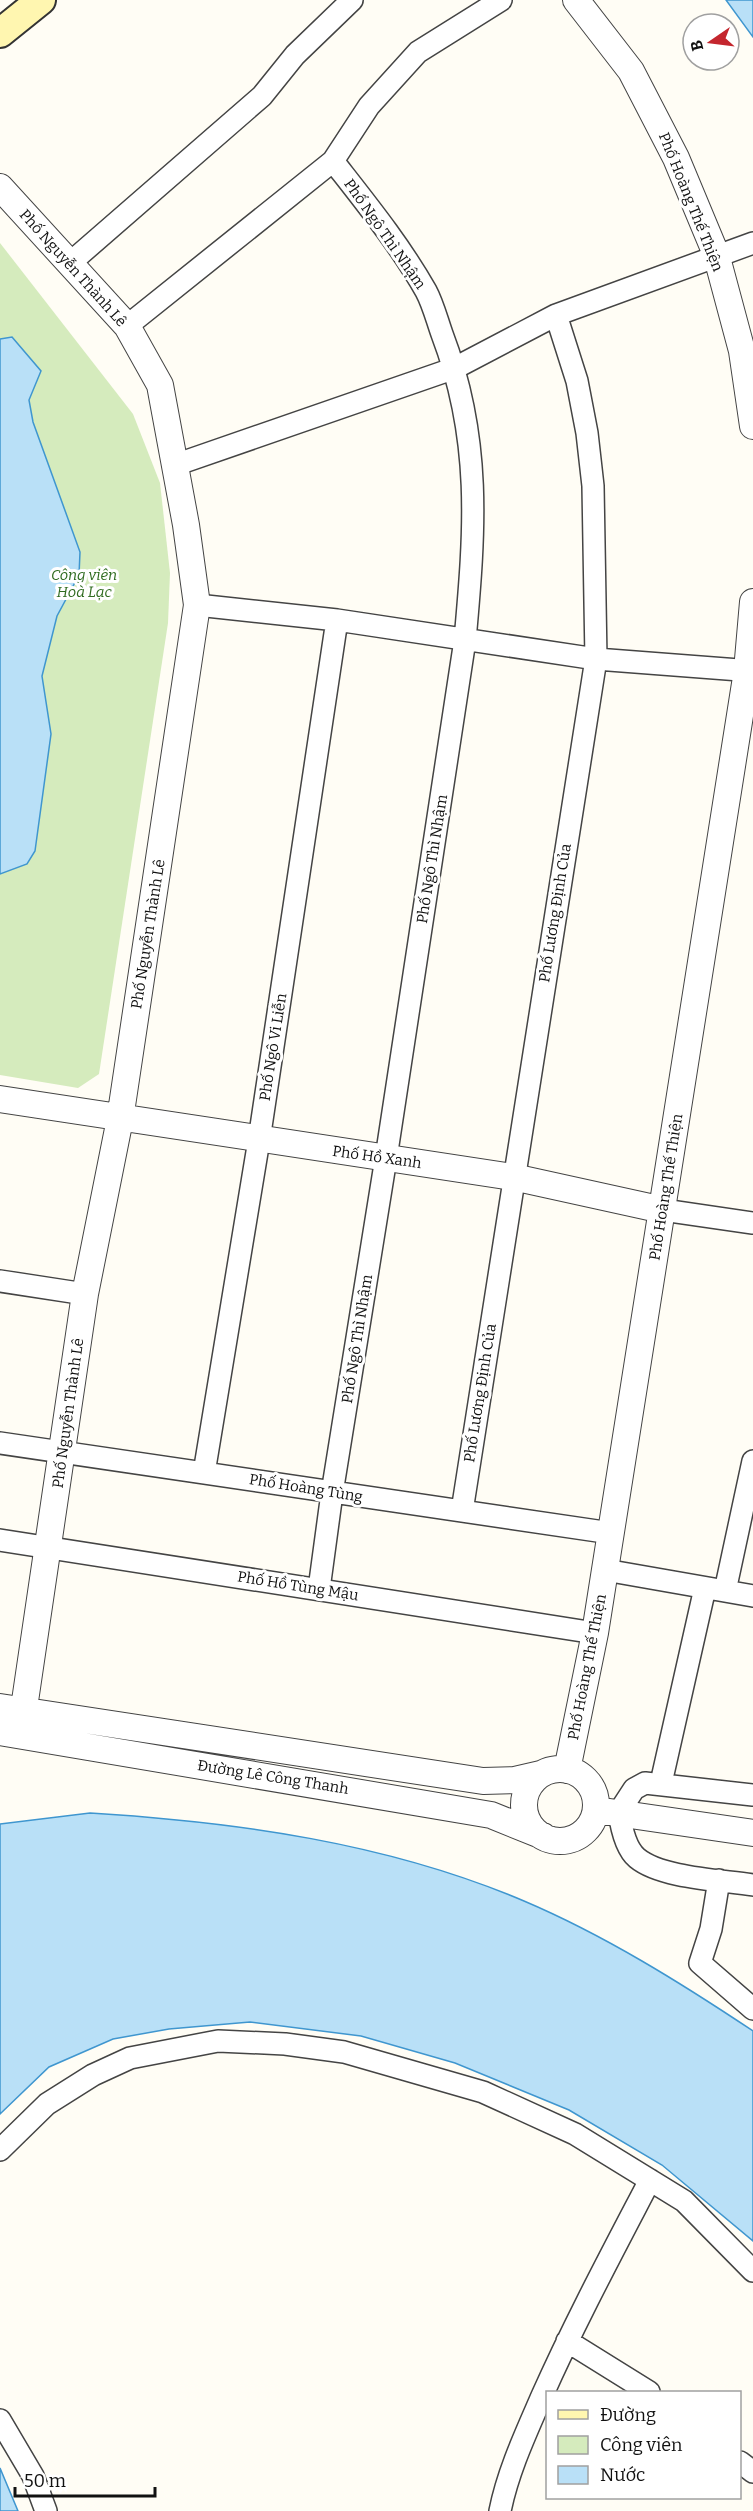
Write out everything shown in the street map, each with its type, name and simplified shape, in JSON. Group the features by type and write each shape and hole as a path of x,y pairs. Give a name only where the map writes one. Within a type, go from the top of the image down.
{"main road":[{"path":"0,33 41,0"}],"street":[{"path":"70,263 262,96 295,55 352,0"},
{"path":"127,326 333,161 369,106 418,52 501,0"},
{"name":"Phố Hoàng Thế Thiện","path":"576,0 631,71 676,158 716,254 742,351 753,426"},
{"name":"Phố Ngô Thì Nhậm","path":"319,1589 465,640 473,560 475,485 468,419 455,368 426,292 377,217 333,161"},
{"name":"Phố Nguyễn Thành Lê","path":"0,187 127,326 160,385 176,465 197,605 120,1119 85,1294 64,1452 48,1549 11,1721"},
{"path":"176,465 455,368 556,315 716,254 753,243"},
{"name":"Phố Lương Định Của","path":"462,1512 596,659 593,486 590,454 577,381 556,315"},
{"name":"Phố Hoàng Thế Thiện","path":"567,1770 595,1633 750,671 753,602"},
{"path":"197,605 337,620 596,659 750,671"},
{"name":"Phố Ngô Vi Liễn","path":"204,1473 259,1140 337,620"},
{"name":"Phố Hồ Xanh","path":"0,1099 513,1177 663,1210 753,1223"},
{"path":"0,1281 85,1294"},
{"name":"Phố Hoàng Tùng","path":"0,1443 611,1533"},
{"path":"661,1783 753,1461"},
{"name":"Phố Hồ Tùng Mậu","path":"0,1540 595,1633"},
{"path":"605,1570 753,1596"},
{"name":"Đường Lê Công Thanh","path":"11,1721 483,1780 515,1780 541,1774"},
{"name":"Đường Lê Công Thanh","path":"11,1721 491,1815 543,1836"},
{"path":"753,1795 661,1783 645,1784 634,1789 607,1811 592,1820 577,1836 555,1840 543,1836 534,1828 527,1818 525,1806 529,1788 541,1774 553,1770 567,1770 585,1778 607,1811 622,1832 635,1857 657,1870 753,1885"},
{"path":"607,1811 753,1833"},
{"path":"719,1880 711,1929 700,1963 753,2009"},
{"path":"0,2150 47,2104 93,2075 130,2058 218,2041 285,2044 344,2052 483,2092 576,2134 684,2201 753,2271"},
{"path":"500,2511 504,2490 528,2427 567,2341 650,2180"},
{"path":"567,2341 647,2391"},
{"path":"0,2420 33,2476 46,2511"},
{"path":"741,2463 753,2472"}],"green space":[{"name":"Công viên Hoà Lạc","path":"0,243 133,414 160,483 170,573 168,623 99,1074 78,1088 0,1075"}],"water":[{"path":"726,0 753,0 753,37 741,21 741,12 735,12"},
{"path":"12,337 41,371 29,400 33,422 80,552 79,575 57,616 42,676 51,734 35,851 27,864 0,874 0,339"},
{"path":"90,1813 201,1822 256,1830 366,1850 419,1864 472,1881 554,1914 642,1961 726,2013 753,2031 753,2241 662,2165 569,2110 455,2063 361,2036 250,2022 169,2029 113,2039 49,2067 0,2114 0,1824"},
{"path":"0,2468 18,2511 0,2511"}]}
